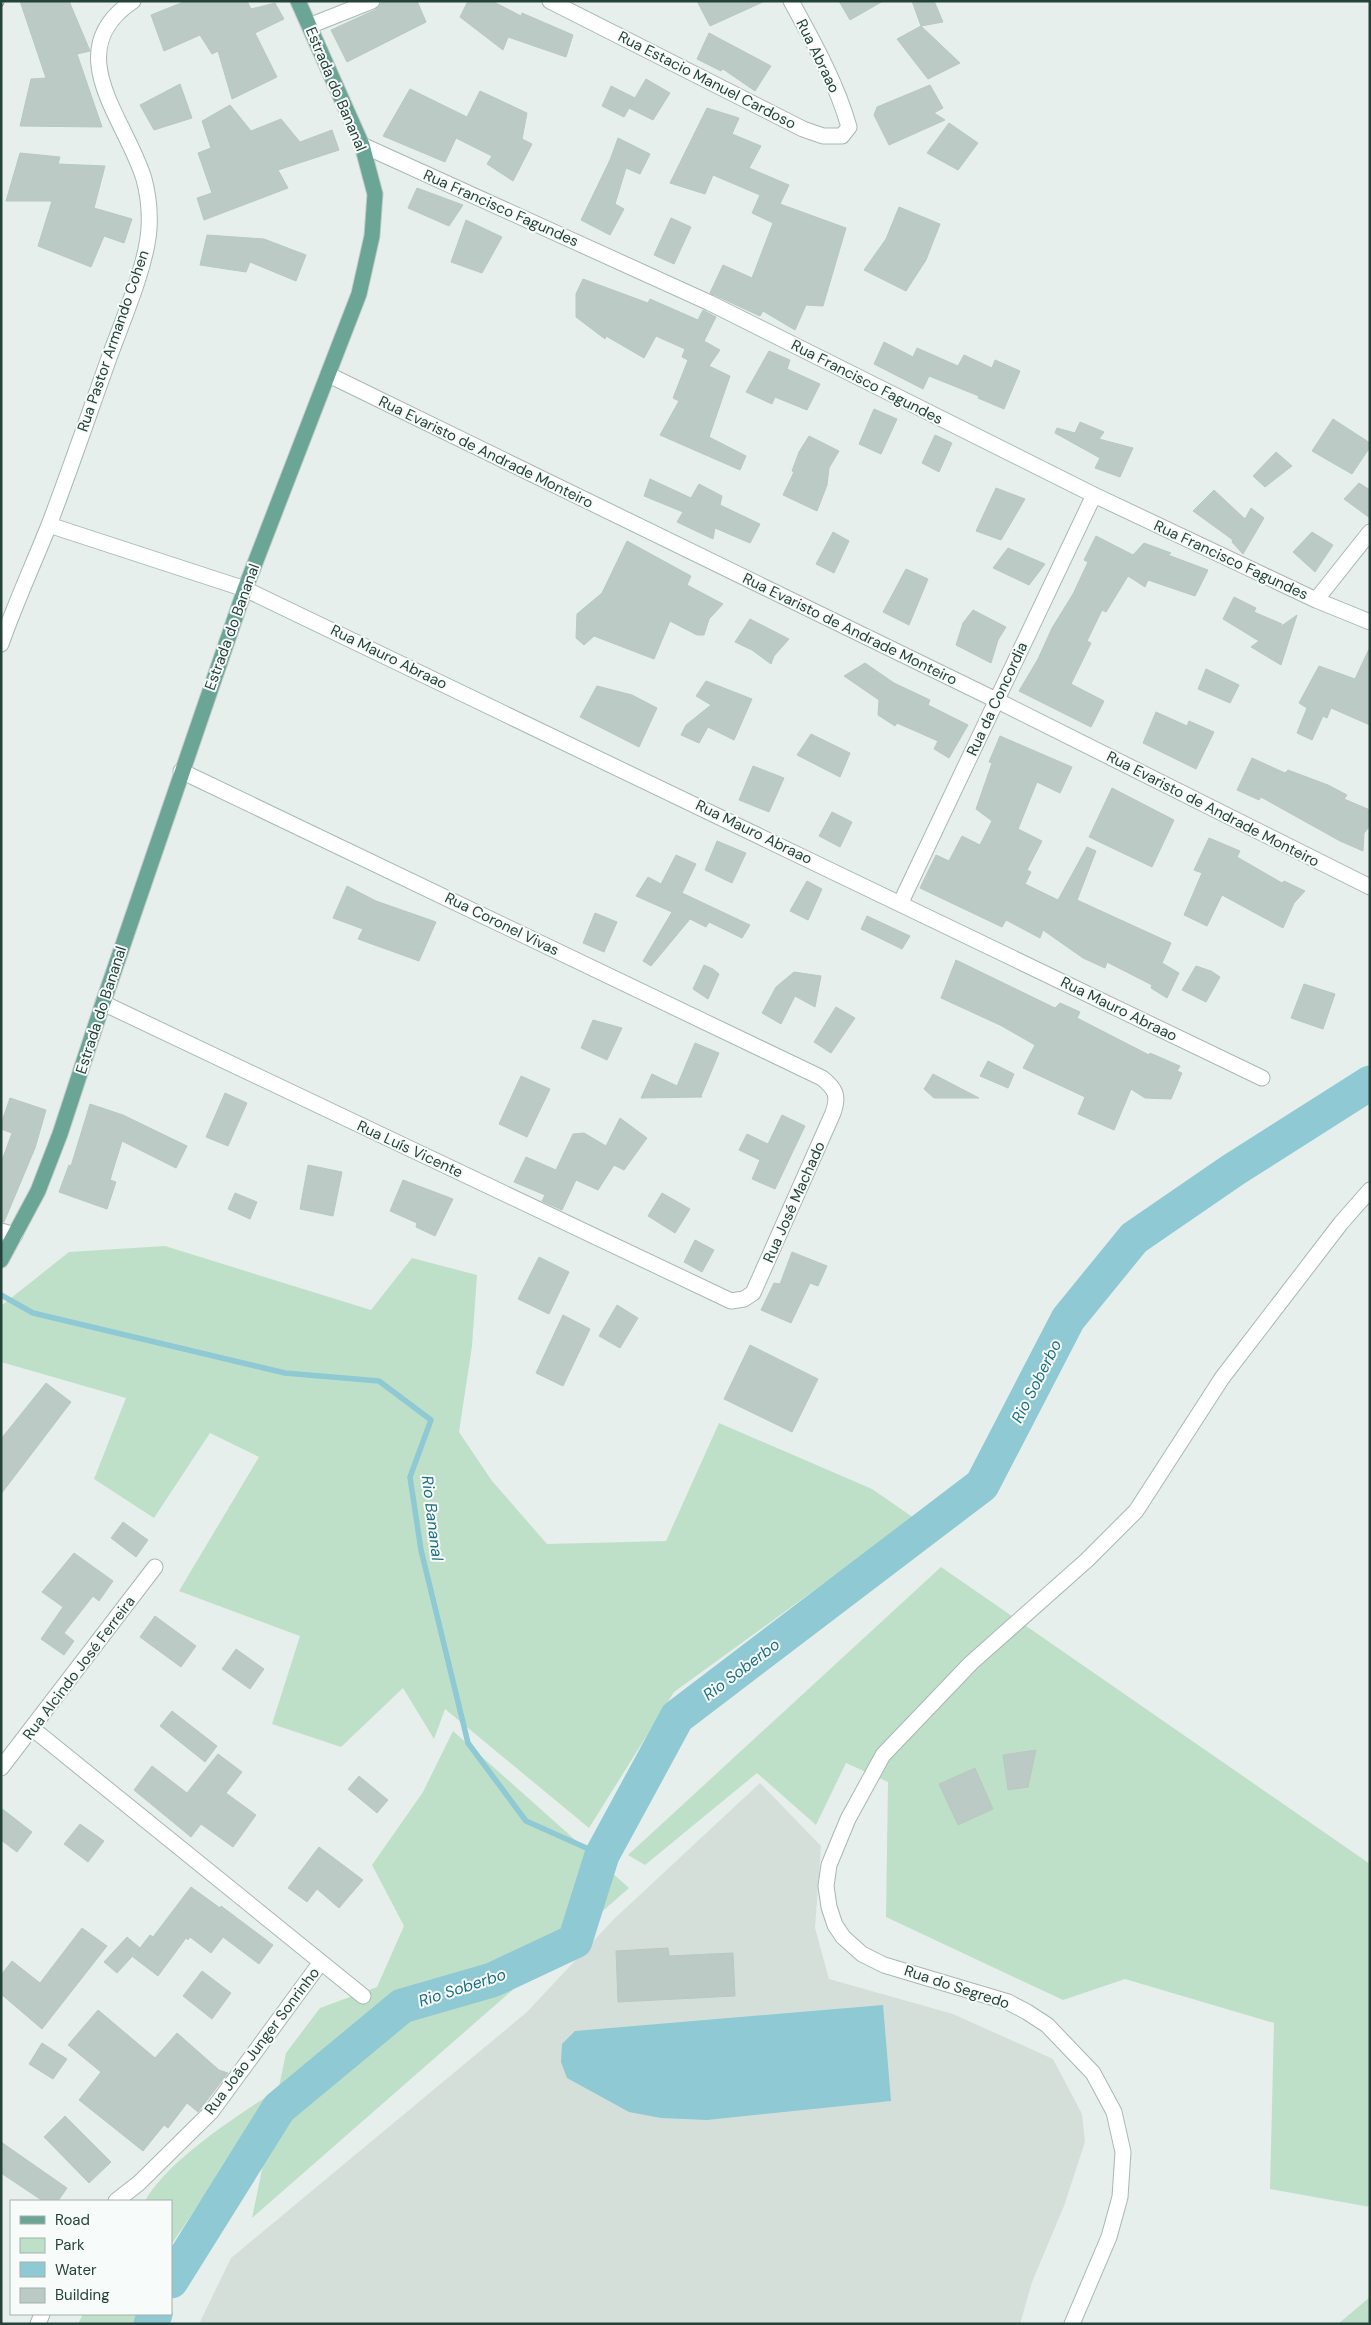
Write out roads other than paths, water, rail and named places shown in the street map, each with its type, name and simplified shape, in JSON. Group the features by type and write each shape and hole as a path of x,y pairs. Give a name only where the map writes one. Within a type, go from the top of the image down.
{"main road":[{"name":"Estrada do Bananal","path":"4,1257 8,1233 38,1191 60,1134 181,771 245,589 359,294 372,236 375,194 362,145 298,1"}],"street":[{"name":"Rua Pastor Armando Cohen","path":"1,644 48,525 122,323 144,253 149,228 144,178 105,94 97,57 105,28 120,10 133,1"},
{"path":"309,26 372,1"},
{"name":"Rua Estacio Manuel Cardoso","path":"550,1 823,136 842,136 849,128 844,111"},
{"name":"Rua Abraao","path":"791,1 844,111"},
{"name":"Rua Francisco Fagundes","path":"362,145 710,303 1094,495 1316,600 1370,622"},
{"name":"Rua Evaristo de Andrade Monteiro","path":"328,375 996,700 1370,887"},
{"name":"Rua da Concordia","path":"901,902 1094,495"},
{"name":"Rua Mauro Abraao","path":"48,525 245,589 901,902 1262,1078"},
{"path":"1316,600 1370,532"},
{"name":"Rua Coronel Vivas","path":"181,771 822,1078"},
{"name":"Rua Luís Vicente","path":"103,1003 717,1296"},
{"name":"Rua José Machado","path":"717,1296 731,1301 744,1300 753,1293 833,1114 837,1100 834,1088 822,1078"},
{"name":"Rua do Segredo","path":"1072,2324 1108,2237 1120,2197 1123,2152 1114,2112 1093,2073 1048,2024 1008,2002 884,1965 862,1954 843,1937 835,1925 829,1907 826,1886 830,1865 848,1819 883,1755 972,1663 1087,1560 1136,1512 1222,1378 1341,1223 1370,1190"},
{"name":"Rua Alcindo José Ferreira","path":"1,1768 33,1729 155,1567"},
{"path":"33,1729 363,1996"},
{"name":"Rua João Junger Sonrinho","path":"117,2200 139,2183 211,2112 321,1962"}],"water":[{"path":"883,2005 891,2101 707,2120 661,2118 629,2112 567,2078 561,2062 562,2044 575,2031"}],"waterway":[{"name":"Rio Soberbo","path":"172,2279 279,2108 402,2006 492,1980 575,1941 602,1855 677,1717 982,1485 1068,1319 1134,1238 1233,1170 1370,1083"},
{"name":"Rio Bananal","path":"1,1295 33,1313 285,1373 379,1381 431,1420 410,1477 421,1550 468,1743 526,1821 602,1855"},
{"name":"Rio Soberbo","path":"151,2324 155,2315"}]}
